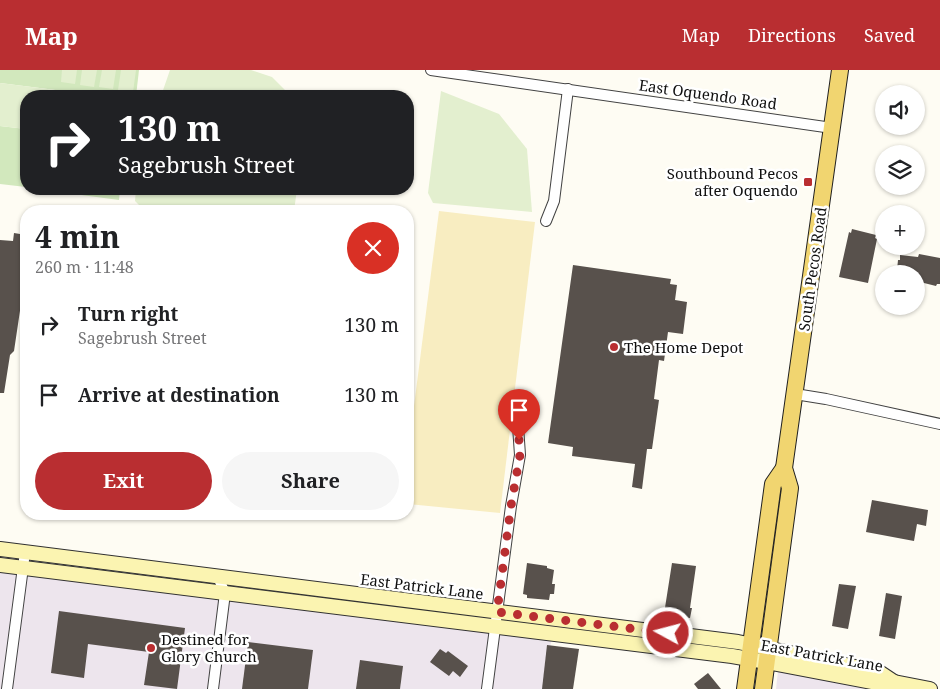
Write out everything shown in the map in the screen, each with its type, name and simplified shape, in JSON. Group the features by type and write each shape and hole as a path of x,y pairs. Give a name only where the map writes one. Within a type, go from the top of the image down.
{"main road":[{"name":"South Pecos Road","path":"763,689 790,488 784,468 840,70"},
{"name":"South Pecos Road","path":"745,689 773,484 784,468"},
{"name":"East Patrick Lane","path":"0,549 497,612 879,672 894,682 930,689"},
{"name":"East Patrick Lane","path":"0,565 496,626 750,651"}],"street":[{"name":"East Oquendo Road","path":"431,70 832,128"},
{"path":"546,221 554,201 568,89"},
{"path":"794,394 826,399 940,424"},
{"path":"487,689 511,506 520,455 518,426"},
{"path":"7,689 25,552"},
{"path":"213,689 225,593 218,577"}],"shaded area":[{"path":"0,558 496,621 551,641 545,689 0,689"},
{"path":"778,671 866,689 776,689"}],"green space":[{"path":"0,70 139,70 137,90 55,90 0,83"},
{"path":"62,70 77,70 75,84 61,82"},
{"path":"82,70 97,70 94,87 80,85"},
{"path":"102,70 116,70 113,89 99,87"},
{"path":"121,70 136,70 133,90 118,90"},
{"path":"170,70 251,70 272,77 285,90 163,90"},
{"path":"0,83 55,90 20,90 20,128 0,126"},
{"path":"441,91 499,114 527,149 532,212 433,203 428,193"},
{"path":"0,126 20,128 20,186 0,184"},
{"path":"81,195 119,195 119,200"},
{"path":"136,195 296,195 295,205 139,205 135,201"}],"sand":[{"path":"439,211 535,222 500,513 414,505 414,406"}],"building":[{"path":"852,229 875,235 875,249 868,283 839,277 849,232 851,233"},
{"path":"14,233 20,234 20,311 14,351 10,355 4,393 0,393 0,240 13,241"},
{"path":"900,255 918,257 919,255 924,255 940,258 940,284 936,286 925,283 925,265 898,265"},
{"name":"The Home Depot","path":"573,265 671,279 670,284 677,285 675,300 687,302 683,334 668,332 664,361 659,360 654,399 659,400 652,449 647,449 642,489 632,487 635,464 572,456 573,447 548,443"},
{"path":"872,500 928,510 926,526 917,524 914,541 866,532"},
{"path":"527,563 547,566 547,568 554,570 552,584 555,584 554,594 550,594 549,600 527,598 527,595 523,594"},
{"path":"672,563 696,566 690,618 664,614"},
{"path":"839,584 856,586 848,629 832,626"},
{"path":"886,593 902,596 895,639 879,636"},
{"name":"Destined for Glory Church","path":"59,611 185,628 177,689 144,685 149,652 88,644 84,678 51,673"},
{"path":"248,642 313,650 308,689 242,689"},
{"path":"547,645 579,649 573,689 542,689"},
{"path":"440,649 446,653 448,651 468,666 460,677 453,671 449,676 430,662"},
{"path":"360,660 403,666 400,689 356,689"},
{"path":"708,673 721,689 698,689 694,684"}],"place":[{"name":"Southbound Pecos after Oquendo","path":"808,182"},
{"name":"The Home Depot","path":"614,347"},
{"name":"Destined for Glory Church","path":"151,648"}],"route":[{"path":"519,440 520,455 511,506 497,612 668,633"}]}
